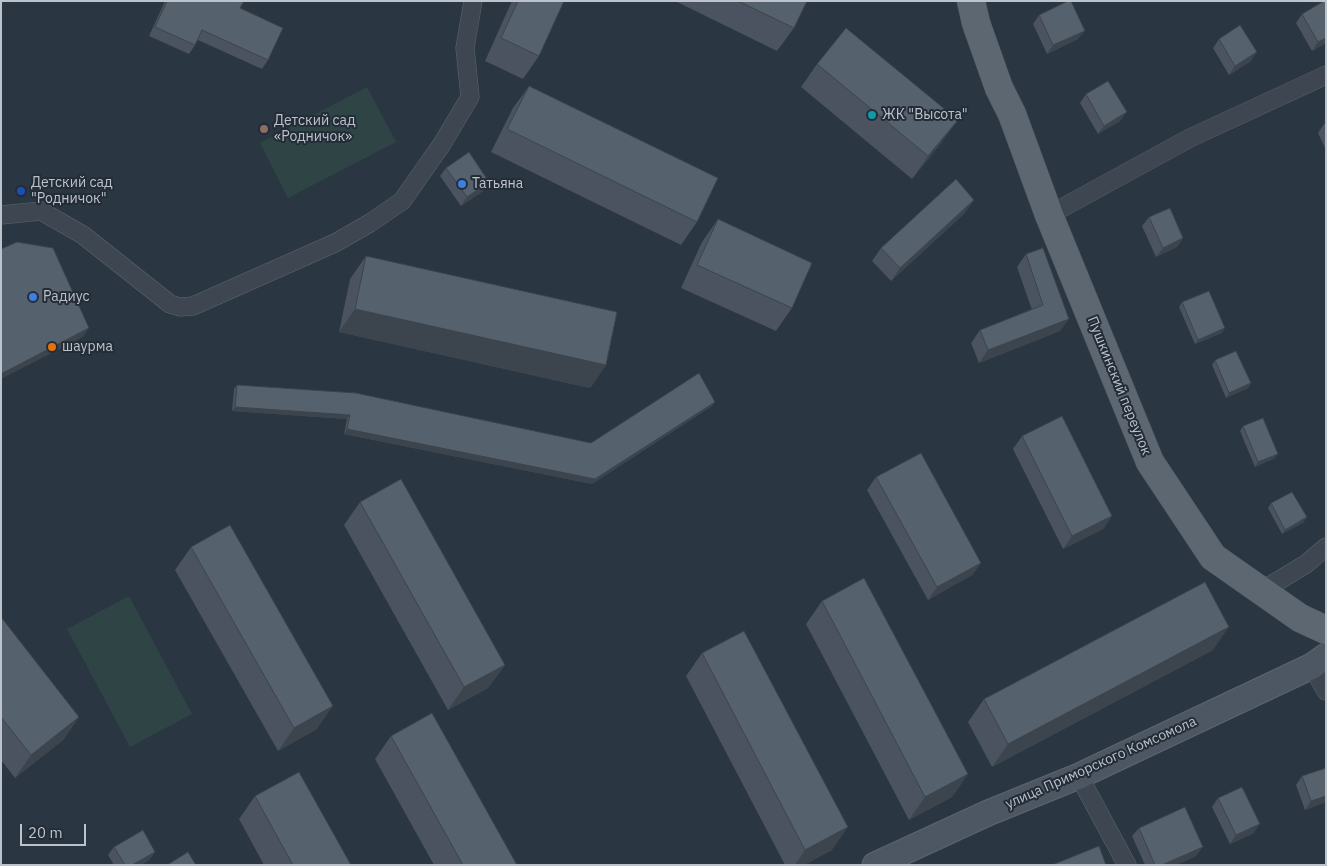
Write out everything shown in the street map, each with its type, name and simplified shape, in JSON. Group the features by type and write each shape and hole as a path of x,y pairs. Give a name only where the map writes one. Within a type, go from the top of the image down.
{"main road":[{"name":"Пушкинский переулок","path":"971,1 976,24 999,88 1012,114 1049,216 1150,462 1213,558 1263,590 1300,618 1321,628"}],"street":[{"path":"1,215 11,212 40,211 82,236 170,304 180,307 193,306 335,244 402,201 442,144 470,98 465,48 473,1"},
{"path":"1049,216 1190,138 1326,75"},
{"path":"1263,590 1306,564 1326,547"},
{"path":"1319,661 1326,690"},
{"name":"улица Приморского Комсомола","path":"875,865 988,813 1079,776 1319,661"},
{"path":"1079,776 1127,865"}],"green space":[{"path":"367,87 396,142 288,198 260,143"},
{"path":"129,596 192,714 130,747 67,629"}],"building":[{"path":"167,1 244,1 240,8 283,28 268,60 202,30 195,45 155,27"},
{"path":"518,1 564,1 539,56 501,38"},
{"path":"738,1 807,1 794,28"},
{"path":"1071,1 1085,31 1053,45 1039,15"},
{"path":"1326,1 1326,38 1318,42 1302,14"},
{"path":"1240,25 1257,52 1235,66 1219,39"},
{"path":"846,28 958,120 928,156 817,64"},
{"path":"1108,81 1127,112 1104,126 1086,94"},
{"path":"529,86 718,178 697,222 507,129"},
{"path":"469,152 489,182 467,197 446,168"},
{"path":"956,179 974,200 900,268 881,248"},
{"path":"1170,208 1183,238 1163,248 1149,217"},
{"path":"718,219 812,263 792,308 697,265"},
{"name":"Радиус","path":"17,242 53,248 89,328 1,374 1,249"},
{"path":"1043,248 1069,319 988,350 980,330 1043,305 1026,254"},
{"path":"366,256 617,312 606,365 355,309"},
{"path":"1209,291 1225,328 1198,340 1182,302"},
{"path":"1236,351 1251,383 1229,393 1215,360"},
{"path":"699,373 715,402 595,479 347,429 350,415 235,407 237,385 356,393 591,443"},
{"path":"1062,416 1112,516 1072,536 1022,436"},
{"path":"1263,418 1278,454 1258,462 1243,426"},
{"path":"921,453 981,563 937,587 876,477"},
{"path":"401,479 505,665 464,687 360,502"},
{"path":"1292,492 1307,517 1285,530 1271,503"},
{"path":"230,525 333,706 294,728 191,547"},
{"path":"864,578 968,774 925,797 822,601"},
{"path":"1205,582 1229,627 1008,744 984,699"},
{"path":"1,617 79,717 31,755 1,717"},
{"path":"744,631 848,827 805,850 702,653"},
{"path":"432,713 517,865 463,865 391,736"},
{"path":"1326,768 1326,796 1311,801 1302,776"},
{"path":"299,772 351,865 293,865 255,796"},
{"path":"1242,787 1260,824 1236,835 1218,798"},
{"path":"1185,807 1203,847 1162,865 1155,865 1139,828"},
{"path":"143,830 155,852 132,865 125,865 114,847"},
{"path":"1099,846 1106,865 1052,865"},
{"path":"188,852 196,865 167,865"}],"place":[{"name":"ЖК \"Высота\"","path":"872,115"},
{"name":"Детский сад «Родничок»","path":"264,129"},
{"name":"Татьяна","path":"462,184"},
{"name":"Детский сад \"Родничок\"","path":"21,191"},
{"name":"Радиус","path":"33,297"},
{"name":"шаурма","path":"52,347"}]}
